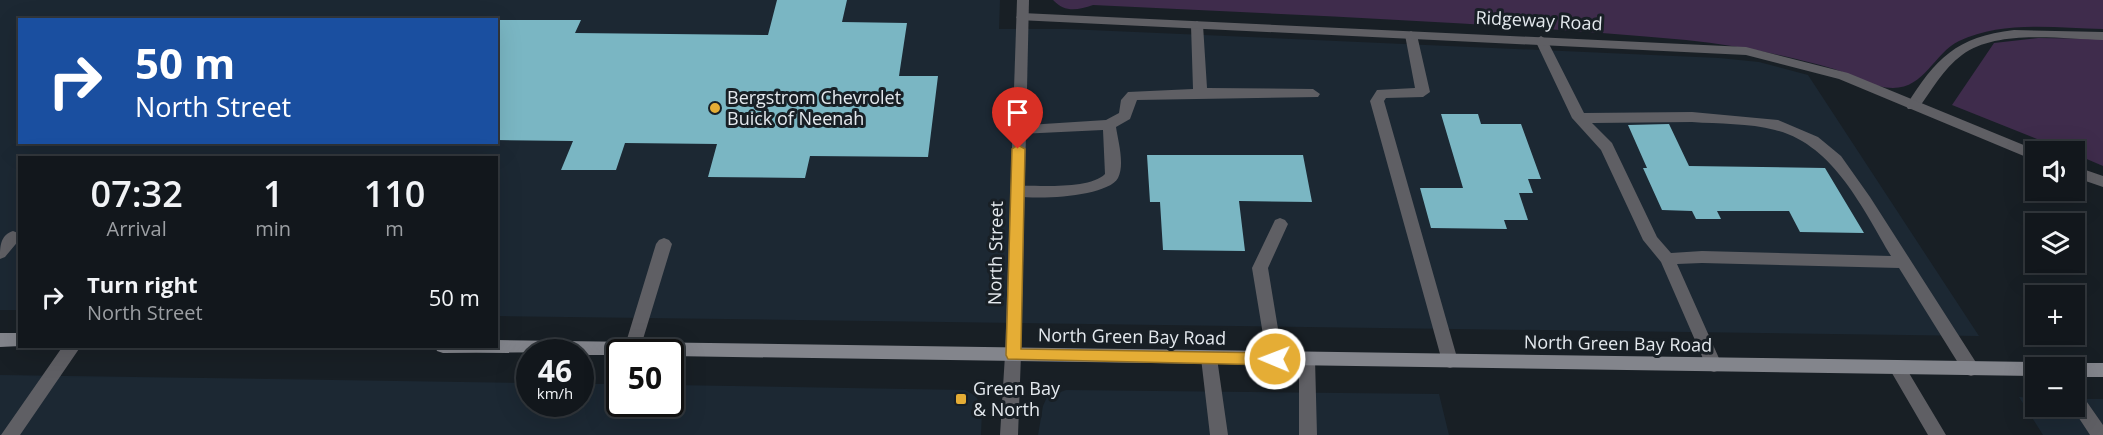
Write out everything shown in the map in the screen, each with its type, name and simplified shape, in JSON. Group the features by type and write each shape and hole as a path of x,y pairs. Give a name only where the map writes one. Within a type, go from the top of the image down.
{"main road":[{"path":"0,340 18,340"},
{"name":"North Green Bay Road","path":"498,347 606,349"},
{"name":"North Green Bay Road","path":"684,350 2025,369"},
{"path":"2085,370 2103,370"}],"street":[{"name":"North Street","path":"1009,435 1023,0"},
{"name":"Ridgeway Road","path":"1022,17 1746,51 1843,76 2025,151"},
{"path":"1197,25 1200,93"},
{"path":"1411,35 1422,92 1382,93 1377,101 1450,362"},
{"path":"1913,106 1947,61 1965,47 2010,35 2103,36"},
{"path":"1541,40 1578,118 1607,147 1651,240 1667,259 1714,365"},
{"path":"1019,129 1109,125 1125,116 1128,100 1133,95 1313,94"},
{"path":"1578,118 1692,117 1778,125 1812,141 1836,160 1865,201 1971,369"},
{"path":"1017,191 1095,188 1107,183 1113,174 1109,125"},
{"path":"2085,175 2103,182"},
{"path":"1275,359 1260,268 1280,224"},
{"path":"0,253 13,237"},
{"path":"635,339 664,244"},
{"path":"1667,259 1902,262"},
{"path":"10,435 72,348"},
{"path":"1209,358 1218,435"},
{"path":"1306,359 1308,435"},
{"path":"1897,368 1937,435"},
{"path":"2085,413 2100,435"}],"shaded area":[{"path":"0,0 1000,0 999,29 1067,29 1719,58 1759,62 1808,75 1979,336 498,316 498,156 18,156 18,310 0,310"},
{"path":"1053,0 2103,0 2103,29 2030,27 1976,34 1950,46 1913,82 1893,88 1878,86 1834,69 1779,55 1686,40 1538,28 1316,16 1093,5 1067,9"},
{"path":"2038,38 2103,39 2103,166 2085,158 2085,141 2042,141 1952,105 1994,43"},
{"path":"0,375 516,383 516,417 594,417 594,384 606,384 606,417 684,417 684,385 965,390 976,396 982,410 981,435 0,435"},
{"path":"1066,390 1439,394 1449,435 1038,435 1043,406 1047,397"},
{"path":"2019,397 2025,397 2025,406"},
{"path":"2085,399 2103,399 2103,435 2043,435 2032,417 2085,417"}],"building":[{"name":"Bergstrom Chevrolet Buick of Neenah","path":"777,0 847,0 842,22 907,23 899,76 938,76 928,157 810,156 805,178 708,177 717,144 625,143 616,170 561,170 573,141 498,140 498,20 581,20 575,33 768,35"},
{"path":"1441,114 1478,114 1481,124 1521,124 1541,179 1528,179 1533,193 1519,193 1528,220 1504,220 1507,229 1431,228 1420,188 1463,188"},
{"path":"1669,124 1689,166 1825,168 1864,233 1800,232 1789,211 1717,211 1721,219 1696,219 1692,211 1662,210 1643,168 1647,168 1628,125"},
{"path":"1147,155 1303,155 1312,202 1239,201 1245,251 1163,250 1160,202 1150,202"}],"place":[{"name":"Bergstrom Chevrolet Buick of Neenah","path":"715,108"},
{"name":"Green Bay & North","path":"961,399"}],"route":[{"path":"1018,149 1013,355 1275,359"}]}
